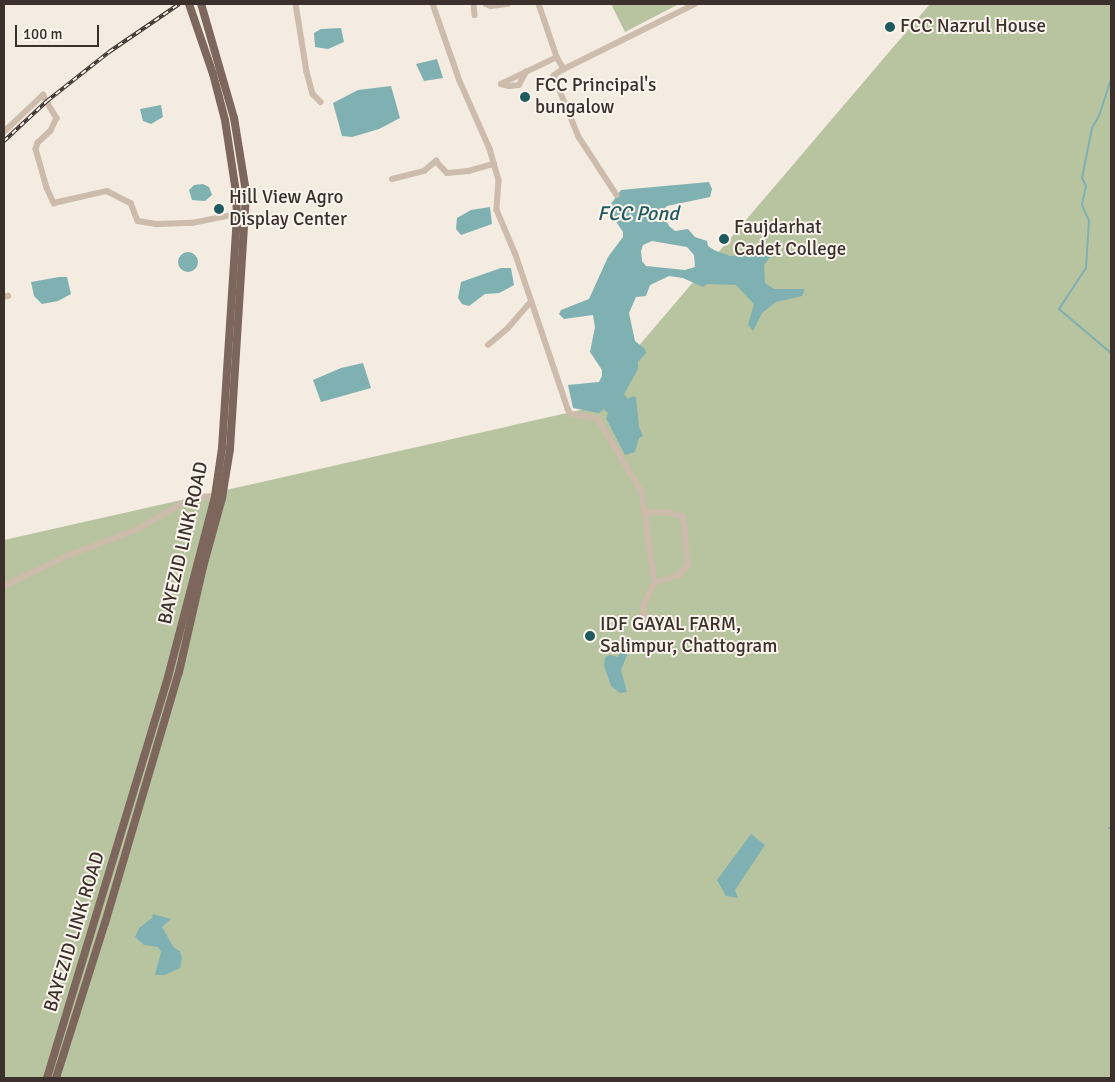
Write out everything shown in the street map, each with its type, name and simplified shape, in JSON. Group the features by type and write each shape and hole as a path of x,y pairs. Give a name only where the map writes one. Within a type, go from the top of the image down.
{"main road":[{"name":"BAYEZID LINK ROAD","path":"47,1078 162,698 216,496 222,448 237,214 236,192 225,120 213,74 189,4"},
{"name":"BAYEZID LINK ROAD","path":"56,1078 105,923 179,672 222,498 230,449 246,192 234,118 201,4"}],"street":[{"path":"296,4 307,72 313,94 321,102"},
{"path":"433,4 460,81 490,149 499,180 497,210 516,255 571,414 598,418 642,492 655,583 644,606 644,617 648,629"},
{"path":"474,4 474,15"},
{"path":"486,4 491,6 508,4"},
{"path":"539,4 557,57 564,69"},
{"path":"617,195 579,137 554,76 564,69 695,4"},
{"path":"526,72 557,57"},
{"path":"4,132 43,95 57,118 51,131 38,143 36,148 54,203 107,191 131,203 138,221 158,224 192,222 237,214"},
{"path":"392,179 424,171 436,161 447,173 469,171 494,164"},
{"path":"488,346 508,328 531,302"},
{"path":"4,586 67,556 138,529 190,500 206,495 216,496"},
{"path":"645,513 665,512 683,516 685,529 688,565 680,575 655,583"}],"green space":[{"path":"611,4 679,4 625,32"},
{"path":"930,4 1111,4 1111,1078 4,1078 4,540 585,409"}],"water":[{"path":"341,28 344,42 328,49 315,47 314,33 321,29"},
{"path":"437,59 443,78 424,81 416,64"},
{"path":"391,86 400,118 379,129 352,137 342,136 333,103 358,90"},
{"path":"161,105 163,117 151,124 143,121 140,109"},
{"name":"FCC Pond","path":"709,182 712,189 710,197 667,206 664,209 663,214 669,226 675,231 688,229 695,237 707,241 708,246 714,250 730,256 751,254 773,244 774,252 764,265 765,283 774,289 804,289 802,296 776,302 762,313 753,331 748,325 754,304 736,285 707,284 703,287 683,278 669,276 650,285 646,296 636,297 629,313 635,341 645,349 646,353 638,362 638,369 624,394 628,399 633,396 636,397 639,427 643,436 639,438 635,452 625,455 606,418 608,413 604,409 599,413 573,408 568,385 599,382 602,376 602,370 590,352 595,327 593,315 564,319 559,314 561,310 589,299 608,257 623,237 623,232 611,214 611,204 621,190","holes":["652,241 687,247 694,255 695,267 685,270 646,266 642,261 641,251 643,245"]},
{"path":"203,184 209,187 212,195 205,201 192,200 189,190 194,185"},
{"path":"490,207 492,224 461,235 456,229 457,218 471,210"},
{"path":"184,252 192,252 198,258 198,266 192,272 184,272 178,266 178,258"},
{"path":"501,268 511,268 514,285 499,293 485,294 469,306 462,304 458,298 461,282"},
{"path":"67,277 71,294 58,301 42,304 34,296 31,282"},
{"path":"363,363 371,388 321,402 313,380 341,368"},
{"path":"624,640 633,640 621,670 627,692 620,693 611,686 604,665 605,657 610,655 618,657"},
{"path":"751,834 765,845 735,890 738,898 726,896 717,880"},
{"path":"153,914 171,919 162,927 174,948 180,951 182,958 180,968 165,975 155,975 161,952 158,947 144,945 135,937 139,928 152,918"}],"waterway":[{"path":"1111,79 1099,116 1092,128 1082,178 1086,186 1082,205 1089,221 1086,268 1059,309 1111,353"}],"railway":[{"path":"4,141 47,101 109,52 179,4"}],"place":[{"name":"FCC Nazrul House","path":"890,27"},
{"name":"FCC Principal's bungalow","path":"525,97"},
{"name":"Hill View Agro Display Center","path":"219,209"},
{"name":"Faujdarhat Cadet College","path":"724,239"},
{"name":"IDF GAYAL FARM, Salimpur, Chattogram","path":"590,636"}]}
